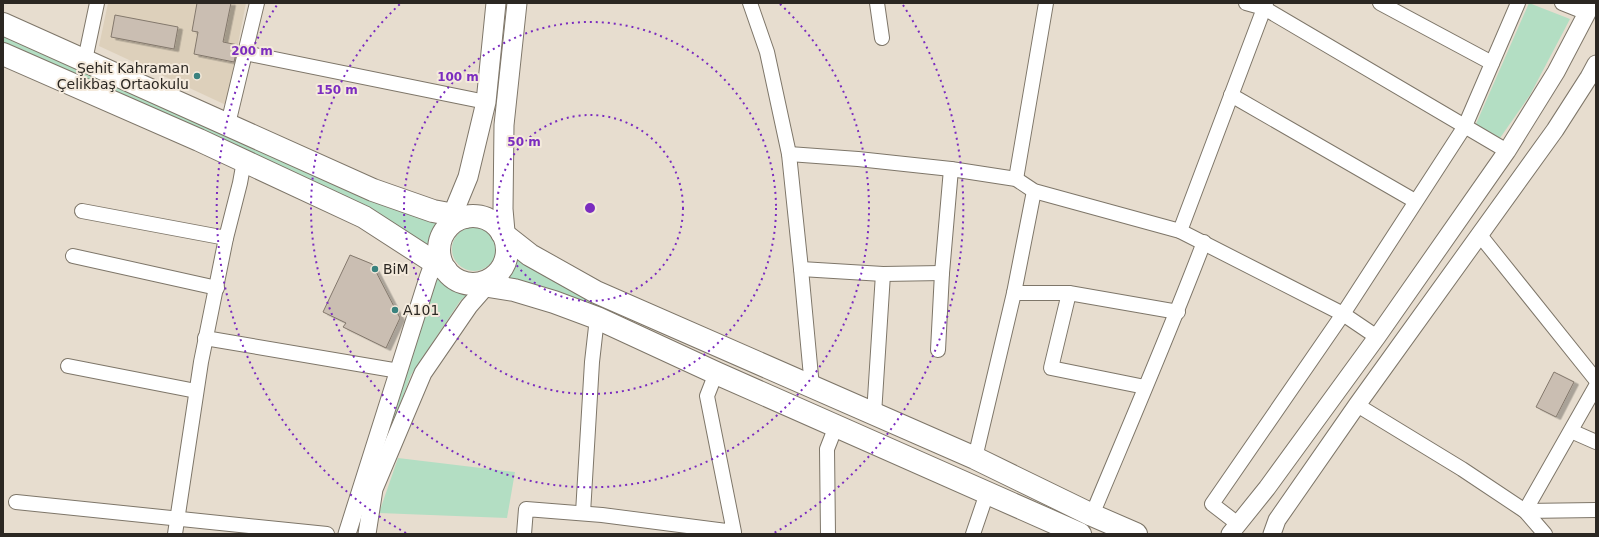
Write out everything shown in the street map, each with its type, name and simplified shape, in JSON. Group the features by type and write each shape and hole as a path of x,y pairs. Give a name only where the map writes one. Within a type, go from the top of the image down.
{"main road":[{"path":"440,260 442,238 455,220 468,176 486,102 496,3"},
{"path":"487,281 503,265 507,254 503,183 504,126 517,3"},
{"path":"3,24 373,190 455,220 476,216 486,219 496,225 505,237 530,255 596,292 975,458 1092,516 1136,534"},
{"path":"3,54 244,161 364,217 440,260 454,278 464,283 487,281 554,302 597,318 716,373 1080,534"}],"street":[{"path":"85,60 97,3"},
{"path":"228,124 257,3"},
{"path":"750,3 767,52 789,154 802,269 812,387"},
{"path":"877,3 882,38"},
{"path":"1016,179 1046,3"},
{"path":"1246,3 1265,5 1507,151"},
{"path":"1380,3 1492,63"},
{"path":"1518,3 1465,126 1343,314 1212,504 1234,529 1267,488 1377,337 1507,151 1556,72 1589,8 1562,3"},
{"path":"1180,231 1265,5"},
{"path":"245,53 486,102"},
{"path":"1272,534 1277,520 1357,405 1555,130 1590,77 1596,64"},
{"path":"1231,94 1415,201"},
{"path":"789,154 858,159 951,169 1016,179 1034,191 1180,231 1343,314 1377,337"},
{"path":"175,534 205,338 244,161"},
{"path":"938,350 942,273 951,169"},
{"path":"975,458 1014,293 1034,191"},
{"path":"82,211 226,238"},
{"path":"1479,234 1596,380"},
{"path":"1092,516 1145,387 1178,312 1204,242"},
{"path":"73,256 217,288"},
{"path":"347,534 399,371 440,260"},
{"path":"802,269 883,274 942,273"},
{"path":"874,414 883,274"},
{"path":"367,534 374,489 423,373 487,281"},
{"path":"1014,293 1069,294 1178,312"},
{"path":"1069,294 1051,368 1145,387"},
{"path":"583,514 592,362 597,318"},
{"path":"205,338 399,371"},
{"path":"68,366 196,391"},
{"path":"524,534 526,509 583,514 736,533 707,396 716,373"},
{"path":"1525,511 1596,386"},
{"path":"1357,405 1462,469 1525,511 1545,534"},
{"path":"828,534 827,449 836,426"},
{"path":"1571,431 1596,442"},
{"path":"973,534 987,493"},
{"path":"16,502 327,534"},
{"path":"1525,511 1596,510"}],"shaded area":[{"name":"Şehit Kahraman Çelikbaş Ortaokulu","path":"108,3 246,3 226,105 99,46"}],"green space":[{"path":"1529,3 1570,19 1530,95 1500,138 1476,124"},
{"path":"3,33 441,220 433,233 428,248 3,45"},
{"path":"470,227 478,227 483,228 490,233 495,240 495,258 490,265 483,270 470,271 462,268 455,261 452,253 452,245 455,237 462,230"},
{"path":"515,253 619,309 616,314 588,303 503,280 512,268"},
{"path":"436,278 467,295 460,301 411,375 369,485"},
{"path":"398,458 515,472 507,518 379,513"}],"building":[{"path":"197,3 231,3 223,42 238,45 234,62 194,54 198,32 192,31"},
{"path":"115,15 178,27 174,49 111,37"},
{"path":"350,255 372,264 400,318 386,348 343,327 346,323 323,312"},
{"path":"1554,372 1574,382 1556,417 1536,407"}],"place":[{"name":"Şehit Kahraman Çelikbaş Ortaokulu","path":"197,76"},
{"name":"BiM","path":"375,269"},
{"name":"A101","path":"395,310"}]}
